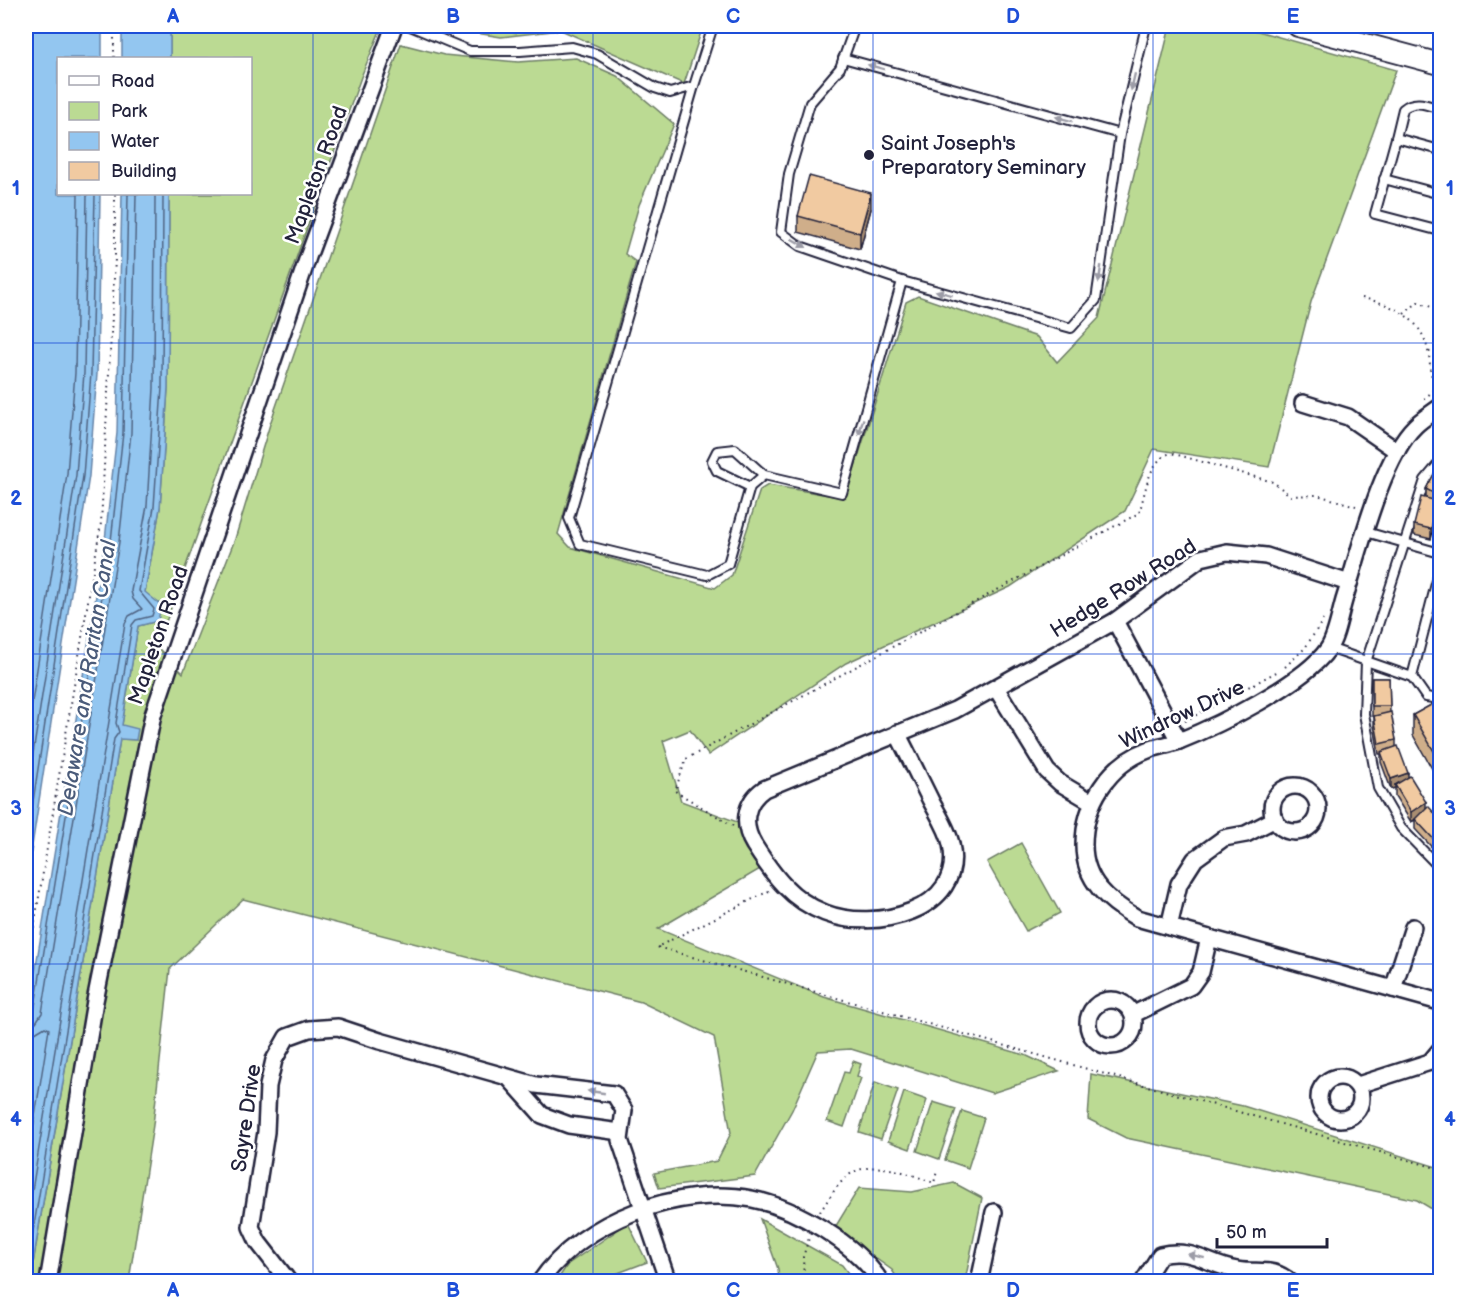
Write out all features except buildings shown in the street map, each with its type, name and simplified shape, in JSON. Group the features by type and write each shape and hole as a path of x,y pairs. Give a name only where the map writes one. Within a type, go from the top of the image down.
{"street":[{"name":"Mapleton Road","path":"48,1281 95,1001 153,715 308,257 394,26"},
{"path":"1299,26 1440,64"},
{"path":"1302,404 1348,417 1397,451"},
{"name":"Windrow Drive","path":"1440,407 1415,426 1397,451 1366,532 1329,648 1303,673 1265,698 1175,734 1128,760 1105,781 1092,802 1084,829 1084,854 1100,891 1137,918 1440,1002"},
{"name":"Hedge Row Road","path":"748,835 747,813 750,803 764,789 955,710 1115,621 1201,558 1227,552 1266,556 1350,583"},
{"path":"1115,621 1175,734"},
{"path":"996,688 1047,771 1060,783 1092,802"},
{"path":"748,835 781,885 792,895 827,914 866,920 906,914 924,906 942,893 950,876 951,846 897,733"},
{"path":"1169,927 1179,885 1195,859 1224,838 1246,834 1275,819"},
{"path":"1393,989 1413,927"},
{"path":"1134,1014 1191,986 1201,972 1209,938"},
{"name":"Sayre Drive","path":"289,1281 258,1242 251,1227 266,1132 268,1086 274,1060 287,1037 309,1029 338,1027 536,1085 614,1094 624,1110 620,1140 668,1281"},
{"path":"1358,1085 1430,1062 1440,1050"},
{"path":"509,1078 542,1115 569,1125 620,1132"},
{"path":"540,1281 579,1242 618,1218 679,1199 753,1199 793,1214 811,1230 841,1241 871,1266 881,1281"},
{"path":"980,1281 994,1212"},
{"path":"1143,1281 1160,1255 1176,1251 1204,1257 1235,1270 1280,1272 1290,1281"}],"lane":[{"path":"410,26 470,51 512,52 572,47 597,54 670,93 694,86"},
{"path":"712,26 569,518 580,544 707,575 728,564 750,487 764,475"},
{"path":"855,26 840,68 810,103 789,174 781,232 800,246 902,281 1071,328 1096,300 1120,134 1146,26"},
{"path":"843,58 1120,134"},
{"path":"1440,109 1421,103 1409,104 1402,109 1375,214 1440,231"},
{"path":"1396,138 1440,150"},
{"path":"1384,179 1440,194"},
{"path":"750,487 717,471 712,461 717,451 723,448 735,449 764,475 842,493 902,281"},
{"path":"1440,462 1425,480 1366,662 1364,714 1378,788 1401,828 1440,868"},
{"path":"1366,532 1440,554"},
{"path":"1412,677 1440,568"},
{"path":"1329,648 1412,677 1426,697 1440,699"}],"path":[{"path":"114,26 114,57"},
{"path":"26,975 101,523 116,259 115,195"},
{"path":"1362,298 1385,303 1404,315 1422,332 1429,352 1428,372 1437,387"},
{"path":"1404,315 1418,302 1431,307 1440,317"},
{"path":"1429,352 1440,349"},
{"path":"748,835 675,791 686,759 1139,513 1154,464 1160,456 1171,453 1273,482 1291,496 1317,495 1358,507"},
{"path":"1356,514 1361,499"},
{"path":"1175,734 1284,667 1305,648 1327,613"},
{"path":"781,885 657,947 1440,1169"},
{"path":"804,1281 803,1257 811,1230 835,1190 848,1176 859,1169 883,1168 934,1183 937,1171"}],"green space":[{"path":"170,26 382,26 361,77 157,647 183,673 235,539 270,424 401,44 444,55 518,62 576,58 617,76 674,124 639,205 625,254 636,262 558,534 570,547 715,588 732,575 760,490 768,485 840,497 851,480 906,302 918,296 1037,337 1057,362 1099,318 1170,26 1240,26 1396,70 1311,302 1269,467 1154,449 1125,511 1010,587 846,663 708,755 690,730 663,741 681,801 748,826 767,865 658,929 824,997 1025,1055 1059,1071 992,1093 851,1049 818,1051 792,1110 755,1176 659,1188 654,1173 717,1161 731,1133 714,1037 641,1002 243,899 170,969 153,1125 129,1281 30,1282 120,739 136,740 122,725 138,626 158,621 145,592 160,508 168,388 169,195 252,195 252,57 170,57"},
{"path":"449,26 703,26 684,84 561,30 501,37 457,30"},
{"path":"1021,843 1060,913 1026,931 987,862"},
{"path":"853,1061 861,1064 857,1076 861,1078 844,1127 827,1121 844,1072 849,1073"},
{"path":"1091,1074 1243,1106 1440,1168 1440,1214 1417,1200 1126,1138 1088,1119"},
{"path":"875,1082 898,1090 881,1139 859,1132"},
{"path":"904,1092 927,1100 910,1149 888,1141"},
{"path":"933,1102 956,1109 939,1159 917,1151"},
{"path":"962,1111 984,1118 968,1168 945,1160"},
{"path":"954,1183 982,1198 965,1281 899,1281 892,1270 834,1229 859,1188 912,1192"},
{"path":"760,1219 842,1265 854,1281 779,1281 778,1269"},
{"path":"628,1223 647,1262 597,1281 556,1282 568,1264"}],"water":[{"path":"26,26 102,26 102,57 57,57 57,195 100,195 97,374 89,476 26,885"},
{"path":"122,26 170,26 170,57 122,57"},
{"name":"Delaware and Raritan Canal","path":"122,195 169,195 168,388 160,508 145,592 161,605 158,621 138,626 122,725 138,729 136,740 120,739 30,1281 26,1281 26,1028 105,540 117,433"}],"place":[{"name":"Saint Joseph's Preparatory Seminary","path":"869,155"}]}
